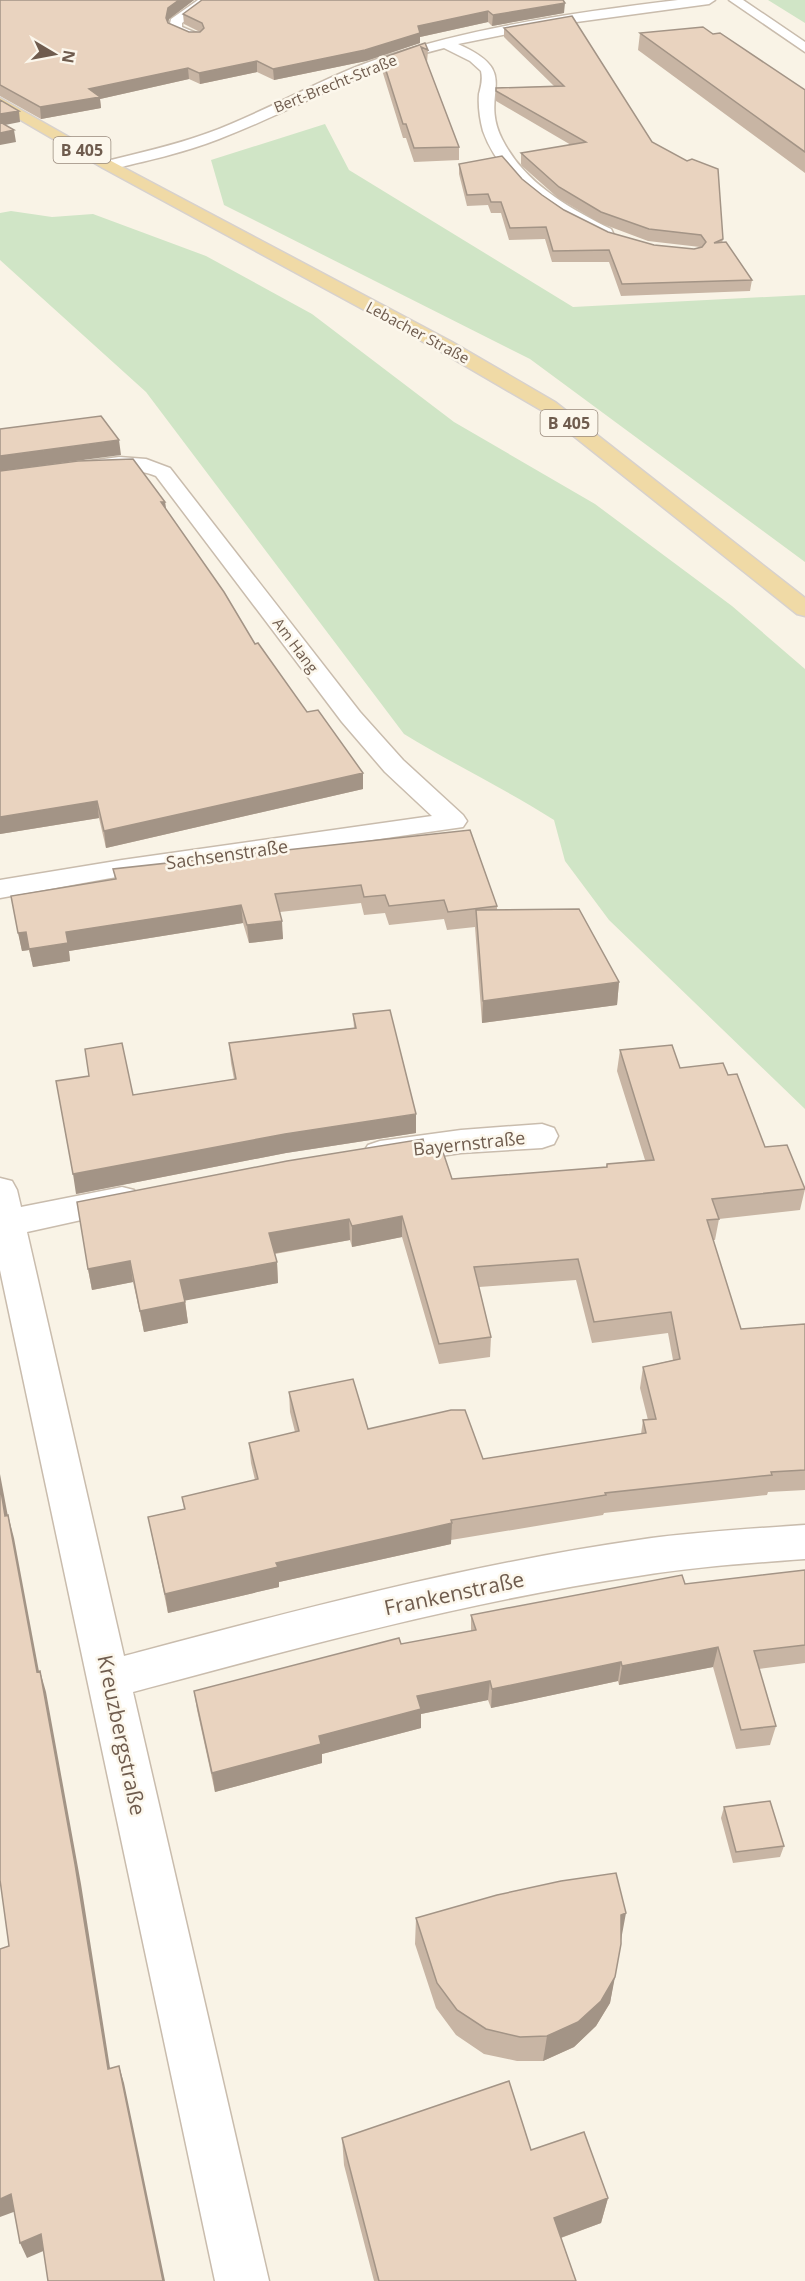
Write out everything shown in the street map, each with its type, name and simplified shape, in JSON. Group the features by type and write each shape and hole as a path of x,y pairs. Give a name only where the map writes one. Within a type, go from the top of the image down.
{"main road":[{"name":"Lebacher Straße","path":"0,102 108,165 445,346 548,406 805,609"}],"street":[{"path":"196,38 175,29 176,22 190,9 207,0"},
{"name":"Bert-Brecht-Straße","path":"108,165 188,145 342,77 389,60 446,44 504,30 556,21 709,0"},
{"path":"735,0 805,48"},
{"path":"446,44 467,54 487,71 490,78 486,95 488,124 495,141 522,178 567,212 624,241"},
{"name":"Am Hang","path":"0,479 119,463 146,465 163,472 351,717 394,766 453,821"},
{"name":"Sachsenstraße","path":"0,889 122,868 453,821"},
{"name":"Bayernstraße","path":"353,1157 444,1143 542,1136"},
{"path":"3,1207 154,1192"},
{"name":"Kreuzbergstraße","path":"3,1207 110,1678 242,2281"},
{"name":"Frankenstraße","path":"110,1678 407,1602 548,1573 638,1558 805,1542"}],"green space":[{"path":"768,0 805,0 805,23"},
{"path":"325,124 349,170 573,307 805,295 805,562 530,359 224,205 211,160"},
{"path":"11,211 52,217 93,214 206,256 312,314 454,422 595,504 732,606 805,669 805,1109 609,920 565,861 554,820 404,734 146,392 0,260 0,213"}],"building":[{"path":"0,0 179,0 168,8 166,18 168,23 189,32 200,32 204,28 202,23 183,14 202,0 563,0 565,3 493,15 488,11 418,26 420,33 365,50 273,69 257,61 199,73 188,68 89,89 100,97 40,107 0,85"},
{"path":"572,16 652,142 687,161 692,159 718,169 723,239 714,243 726,242 752,280 622,284 609,250 553,251 546,227 510,228 501,202 491,202 488,194 467,195 459,164 502,156 522,179 542,195 564,210 608,232 654,245 694,249 702,247 706,242 701,235 649,229 601,212 559,187 521,153 586,142 496,91 496,88 564,86 504,28"},
{"path":"703,27 713,34 720,33 805,90 805,152 640,33"},
{"path":"425,43 428,50 421,47 459,147 414,148 406,124 403,124 382,58"},
{"path":"0,100 19,111 0,114"},
{"path":"0,122 14,130 0,133"},
{"path":"101,416 119,440 0,456 0,429"},
{"path":"133,459 165,502 161,502 224,592 255,644 258,643 307,712 318,710 363,773 104,831 97,801 0,817 0,471 78,461"},
{"path":"470,830 497,906 448,912 444,900 389,906 385,895 364,897 361,885 275,894 282,921 247,925 241,905 66,932 68,943 29,949 26,932 18,933 11,896 116,879 113,869"},
{"path":"579,909 619,982 483,1001 476,910"},
{"path":"390,1010 416,1114 285,1134 73,1174 56,1081 89,1076 85,1049 122,1043 133,1095 236,1079 229,1043 356,1028 353,1014"},
{"path":"672,1045 680,1068 723,1063 728,1075 737,1074 765,1147 787,1145 805,1189 712,1199 719,1219 707,1220 741,1329 805,1324 805,1470 771,1472 772,1475 605,1493 606,1495 451,1520 452,1523 276,1563 278,1567 165,1594 148,1517 185,1509 182,1497 258,1479 249,1443 299,1431 289,1392 353,1379 368,1429 451,1410 465,1410 483,1459 646,1433 643,1420 656,1419 643,1367 680,1359 671,1312 594,1322 578,1259 474,1267 491,1337 439,1344 402,1216 352,1226 349,1219 269,1233 277,1262 180,1280 185,1302 140,1311 130,1261 88,1269 77,1202 287,1161 423,1139 426,1154 443,1152 452,1179 607,1167 607,1164 654,1160 620,1050"},
{"path":"0,1485 5,1516 8,1515 37,1672 40,1671 75,1864 108,2069 119,2066 163,2281 48,2281 41,2234 20,2243 11,2194 0,2199 0,1949 9,1946 0,1880"},
{"path":"805,1570 805,1645 754,1651 776,1726 741,1730 718,1647 622,1666 621,1662 492,1689 490,1681 417,1696 421,1709 319,1736 321,1744 212,1773 194,1691 399,1638 401,1644 476,1630 471,1615 682,1575 685,1584"},
{"path":"770,1801 784,1846 736,1852 724,1807"},
{"path":"616,1873 626,1913 621,1915 621,1944 615,1977 601,2001 578,2022 547,2036 520,2037 486,2029 457,2010 437,1983 416,1918 497,1895 561,1881"},
{"path":"509,2081 531,2150 584,2132 608,2198 554,2218 576,2281 379,2281 342,2138"}]}
